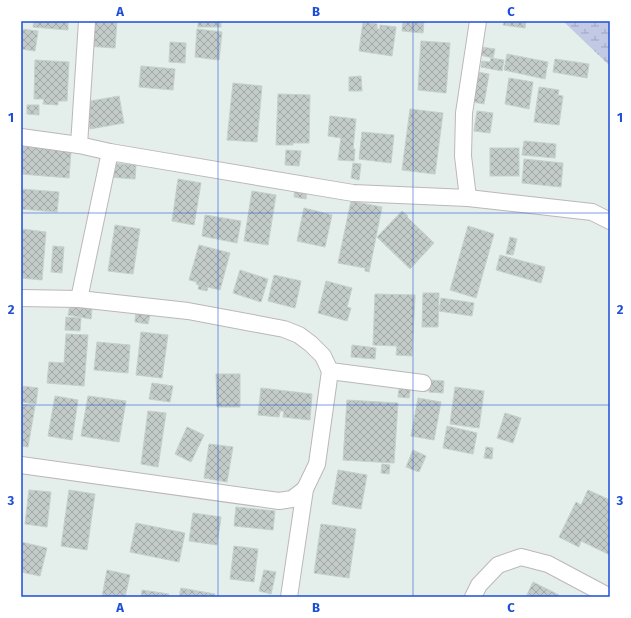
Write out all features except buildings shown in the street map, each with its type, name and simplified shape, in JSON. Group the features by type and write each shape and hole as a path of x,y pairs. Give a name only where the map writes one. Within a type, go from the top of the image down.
{"street":[{"path":"79,145 87,21"},
{"path":"468,198 463,156 464,113 478,21"},
{"path":"21,137 79,145 110,152 353,193 468,198 592,212 610,221"},
{"path":"79,299 110,152"},
{"path":"21,298 79,299 188,311 284,329 299,335 323,356 330,371 317,464 305,489 289,597"},
{"path":"330,371 423,383"},
{"path":"21,465 279,502 292,499 305,489"},
{"path":"474,597 479,585 498,565 521,558 548,564 610,597"}],"green space":[{"path":"563,21 610,21 610,66"}]}
